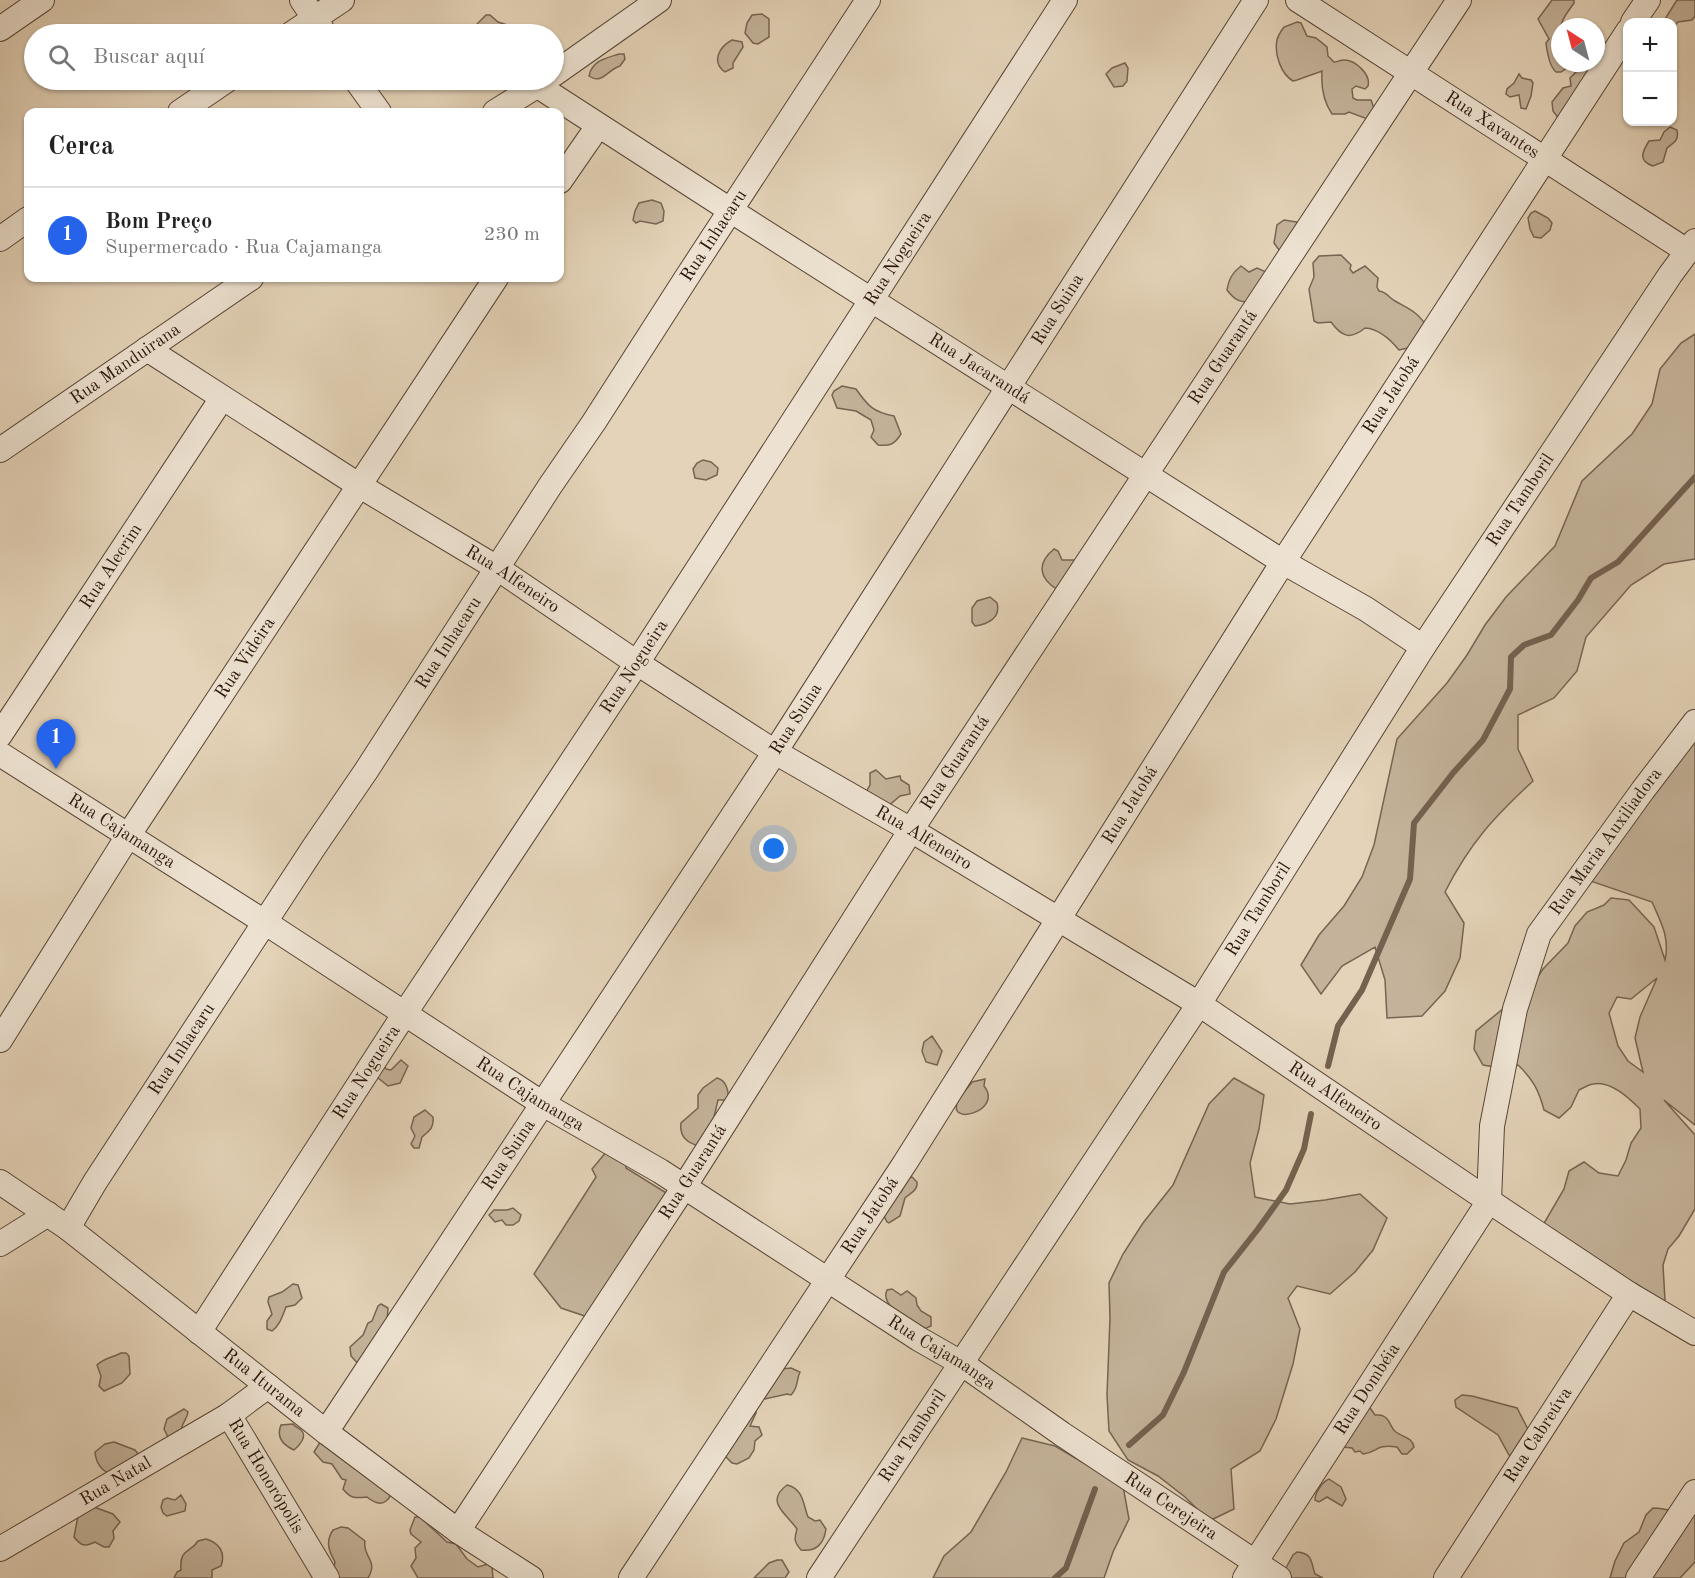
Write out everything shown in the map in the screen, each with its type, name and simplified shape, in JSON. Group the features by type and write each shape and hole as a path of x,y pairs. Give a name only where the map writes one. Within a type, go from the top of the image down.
{"street":[{"path":"0,29 42,0"},
{"path":"314,18 342,0"},
{"path":"564,67 659,0"},
{"name":"Rua Inhacaru","path":"68,1228 95,1182 366,771 868,0"},
{"name":"Rua Nogueira","path":"199,1332 404,1014 637,663 1065,0"},
{"name":"Rua Suina","path":"326,1432 775,752 1256,0"},
{"name":"Rua Xavantes","path":"1298,0 1543,160 1691,246"},
{"name":"Rua Guarantá","path":"458,1531 684,1187 911,830 1459,0"},
{"path":"1636,18 1648,0"},
{"name":"Rua Jatobá","path":"631,1578 905,1163 1282,562 1623,39"},
{"path":"186,108 212,90"},
{"path":"363,90 376,108"},
{"path":"501,108 530,90"},
{"name":"Rua Jacarandá","path":"557,90 598,126 1282,562 1366,609 1423,646"},
{"path":"564,175 598,126"},
{"path":"0,239 24,222"},
{"name":"Rua Tamboril","path":"819,1578 1199,1004 1423,646 1691,246"},
{"name":"Rua Manduirana","path":"0,450 245,282"},
{"name":"Rua Videira","path":"0,1040 128,837 493,282"},
{"name":"Rua Alfeneiro","path":"147,349 360,486 497,568 637,663 775,752 911,830 1199,1004 1629,1294 1695,1333"},
{"name":"Rua Alecrim","path":"0,735 222,398"},
{"name":"Rua Maria Auxiliadora","path":"1489,1201 1492,1126 1515,1009 1539,934 1695,722"},
{"name":"Rua Cajamanga","path":"0,754 266,923 543,1104 660,1171 919,1339 961,1363 1062,1434"},
{"name":"Rua Iturama","path":"3,1187 68,1228 326,1432 458,1531 531,1578"},
{"name":"Rua Dombéia","path":"1250,1570 1489,1201"},
{"path":"0,1244 48,1214"},
{"name":"Rua Cabreúva","path":"1446,1578 1629,1294"},
{"name":"Rua Honorópolis","path":"268,1386 229,1415 327,1578"},
{"name":"Rua Natal","path":"0,1549 229,1415"},
{"name":"Rua Cerejeira","path":"1062,1434 1250,1570 1279,1578"},
{"path":"1638,1578 1695,1492"}],"shaded area":[{"path":"1552,0 1574,0 1564,18 1551,18 1551,63 1546,43 1549,39 1538,19"},
{"path":"1677,0 1695,0 1695,16 1692,20 1677,23 1677,18 1666,18"},
{"path":"762,14 769,19 769,37 758,44 753,43 745,33 747,23 752,15"},
{"path":"486,15 490,15 504,24 477,24"},
{"path":"1297,22 1301,23 1307,36 1316,38 1327,47 1328,56 1334,62 1349,61 1358,65 1365,73 1368,86 1365,89 1356,86 1352,89 1353,98 1371,100 1376,114 1370,120 1349,112 1332,114 1323,93 1322,71 1293,81 1285,74 1278,57 1277,40 1284,27"},
{"path":"732,40 742,42 743,47 733,63 733,68 725,72 718,64 718,55 723,47"},
{"path":"624,54 625,59 620,66 598,79 589,76 593,66 597,63"},
{"path":"1125,63 1128,68 1127,81 1123,86 1114,87 1106,74 1112,68"},
{"path":"1576,72 1591,72 1596,75 1559,119 1553,111 1552,102 1563,88 1571,86 1570,78"},
{"path":"1519,74 1533,83 1526,109 1521,108 1519,95 1510,97 1506,94 1507,89"},
{"path":"1670,127 1677,130 1677,136 1667,148 1663,162 1653,166 1648,164 1643,159 1643,152 1649,141 1660,140"},
{"path":"652,200 661,203 664,211 663,221 656,224 640,221 636,223 633,220 639,203"},
{"path":"1535,211 1552,223 1550,230 1541,238 1534,237 1530,229 1528,218"},
{"path":"1284,220 1303,223 1282,254 1274,243 1277,225"},
{"path":"1341,255 1351,265 1350,269 1353,273 1365,266 1378,278 1379,291 1414,312 1424,323 1427,328 1408,348 1399,350 1384,335 1375,330 1365,328 1355,334 1346,335 1331,322 1314,321 1309,289 1314,277 1313,263 1319,256"},
{"path":"1241,266 1249,272 1257,268 1266,272 1249,302 1236,299 1227,290 1231,276"},
{"path":"1695,334 1695,559 1664,564 1631,585 1586,637 1577,671 1554,698 1518,715 1518,749 1533,781 1483,832 1445,892 1464,923 1460,958 1445,991 1422,1016 1387,1018 1385,980 1375,947 1342,966 1321,994 1301,965 1319,935 1344,906 1362,877 1374,845 1397,739 1447,683 1506,597 1555,546 1582,481 1632,434 1652,404 1660,369 1681,343"},
{"path":"842,386 856,389 872,407 894,416 901,434 894,443 878,445 871,437 874,430 871,420 856,411 837,408 832,395"},
{"path":"703,460 711,462 718,468 717,475 706,480 695,478 693,469"},
{"path":"1054,549 1058,551 1062,560 1076,560 1058,590 1043,575 1042,570 1048,554"},
{"path":"990,597 997,603 997,613 989,622 975,626 972,622 972,608 977,601"},
{"path":"1695,734 1695,1125 1664,1100 1695,1135 1695,1209 1679,1236 1668,1249 1663,1265 1665,1300 1656,1314 1536,1237 1564,1189 1569,1171 1584,1162 1599,1173 1618,1176 1631,1143 1641,1128 1640,1109 1625,1095 1612,1087 1599,1083 1579,1090 1571,1107 1559,1118 1544,1110 1535,1086 1518,1065 1501,1068 1483,1065 1474,1049 1476,1031 1533,984 1543,969 1568,943 1575,926 1587,912 1604,905 1611,898 1629,900 1654,927 1665,960 1665,937 1652,902 1576,876","holes":["1657,978 1640,1017 1635,1038 1643,1072 1628,1061 1618,1046 1609,1013 1617,997 1631,999"]},
{"path":"876,770 886,779 900,776 901,780 909,785 910,794 900,796 887,807 866,792 870,785 870,773"},
{"path":"932,1036 942,1051 937,1065 926,1062 922,1051 924,1042"},
{"path":"401,1060 408,1066 400,1083 388,1086 377,1077 383,1063 386,1069 391,1070"},
{"path":"717,1078 723,1081 726,1087 727,1100 718,1100 714,1117 699,1146 695,1145 683,1136 681,1123 698,1108 698,1095 703,1088"},
{"path":"1234,1078 1264,1095 1259,1129 1250,1163 1255,1197 1290,1204 1360,1194 1387,1218 1373,1250 1355,1272 1330,1294 1297,1286 1288,1298 1300,1329 1293,1364 1276,1419 1260,1451 1231,1469 1234,1509 1209,1521 1185,1497 1158,1476 1128,1460 1109,1431 1107,1395 1109,1283 1123,1254 1143,1223 1173,1185 1209,1104"},
{"path":"985,1079 987,1103 974,1113 960,1113 956,1109 961,1096 972,1082"},
{"path":"425,1110 433,1117 433,1124 422,1137 419,1148 414,1148 411,1144 415,1136 411,1128 414,1117"},
{"path":"607,1151 625,1161 626,1168 668,1194 588,1317 561,1308 534,1274 596,1177 592,1169"},
{"path":"912,1177 917,1182 916,1188 905,1198 900,1216 887,1222 883,1214 897,1194 901,1192 908,1178"},
{"path":"513,1208 521,1215 519,1221 513,1225 506,1225 502,1220 495,1222 489,1215 494,1210"},
{"path":"293,1284 298,1285 302,1298 295,1305 286,1307 275,1329 272,1331 267,1329 267,1321 272,1314 268,1302 269,1297"},
{"path":"892,1289 901,1295 907,1291 916,1298 921,1311 931,1317 931,1326 924,1329 892,1308 886,1296 887,1290"},
{"path":"381,1304 388,1308 387,1322 360,1366 351,1356 350,1347 363,1335"},
{"path":"121,1353 129,1356 130,1374 122,1383 104,1391 99,1386 101,1376 97,1365"},
{"path":"791,1368 800,1372 794,1392 791,1395 765,1399 760,1392 782,1369"},
{"path":"1462,1395 1517,1408 1534,1441 1518,1456 1509,1455 1498,1435 1456,1407 1455,1400"},
{"path":"1360,1405 1370,1408 1375,1415 1385,1417 1394,1430 1410,1439 1414,1447 1407,1454 1402,1454 1397,1447 1390,1446 1380,1447 1363,1454 1360,1451 1355,1452 1352,1448 1343,1447"},
{"path":"184,1409 188,1412 181,1433 168,1437 164,1429 167,1419"},
{"path":"756,1409 750,1426 759,1427 762,1435 755,1441 754,1450 749,1458 737,1464 732,1463 726,1457 722,1438"},
{"path":"293,1424 304,1435 294,1450 284,1443 279,1433 281,1425"},
{"path":"329,1435 395,1483 386,1501 378,1503 367,1497 359,1498 348,1495 343,1489 346,1480 342,1479 332,1464 323,1462 314,1452"},
{"path":"1022,1438 1055,1446 1123,1486 1129,1519 1113,1552 1104,1578 933,1578 944,1556 971,1532 1006,1472"},
{"path":"114,1442 135,1450 139,1455 110,1474 100,1466 95,1452 105,1444"},
{"path":"1329,1479 1341,1487 1346,1499 1342,1506 1327,1497 1319,1502 1315,1500 1319,1488"},
{"path":"787,1485 800,1494 808,1517 815,1521 820,1520 826,1529 821,1543 811,1550 801,1550 797,1545 795,1535 797,1529 777,1502 780,1491"},
{"path":"181,1495 186,1504 185,1511 167,1516 163,1513 161,1507 163,1500 167,1498 175,1500"},
{"path":"94,1507 113,1514 120,1522 113,1531 114,1538 109,1547 95,1542 83,1545 74,1537 78,1516"},
{"path":"1653,1508 1695,1516 1695,1562 1680,1578 1610,1578 1624,1543 1639,1532 1646,1515"},
{"path":"415,1517 420,1517 447,1542 456,1544 467,1559 478,1567 488,1564 492,1567 493,1578 418,1578 411,1566 416,1558 415,1548 421,1542 411,1534 410,1530"},
{"path":"341,1527 348,1528 365,1541 372,1567 368,1578 338,1578 329,1542 333,1530"},
{"path":"206,1539 218,1546 223,1556 221,1566 212,1570 212,1578 174,1578 181,1570 184,1554 198,1541"},
{"path":"1297,1552 1309,1556 1315,1574 1323,1578 1291,1578 1286,1568"},
{"path":"782,1560 789,1572 785,1578 754,1578 769,1563"}],"waterway":[{"path":"1328,1066 1338,1026 1362,990 1410,879 1414,823 1453,773 1483,740 1510,689 1511,657 1524,645 1551,635 1578,600 1591,578 1618,562 1695,477"},
{"path":"1129,1445 1163,1415 1184,1372 1224,1272 1286,1190 1304,1149 1311,1114"},
{"path":"1055,1578 1066,1568 1095,1489"}],"place":[{"name":"Bom Preço","path":"56,769"}]}
